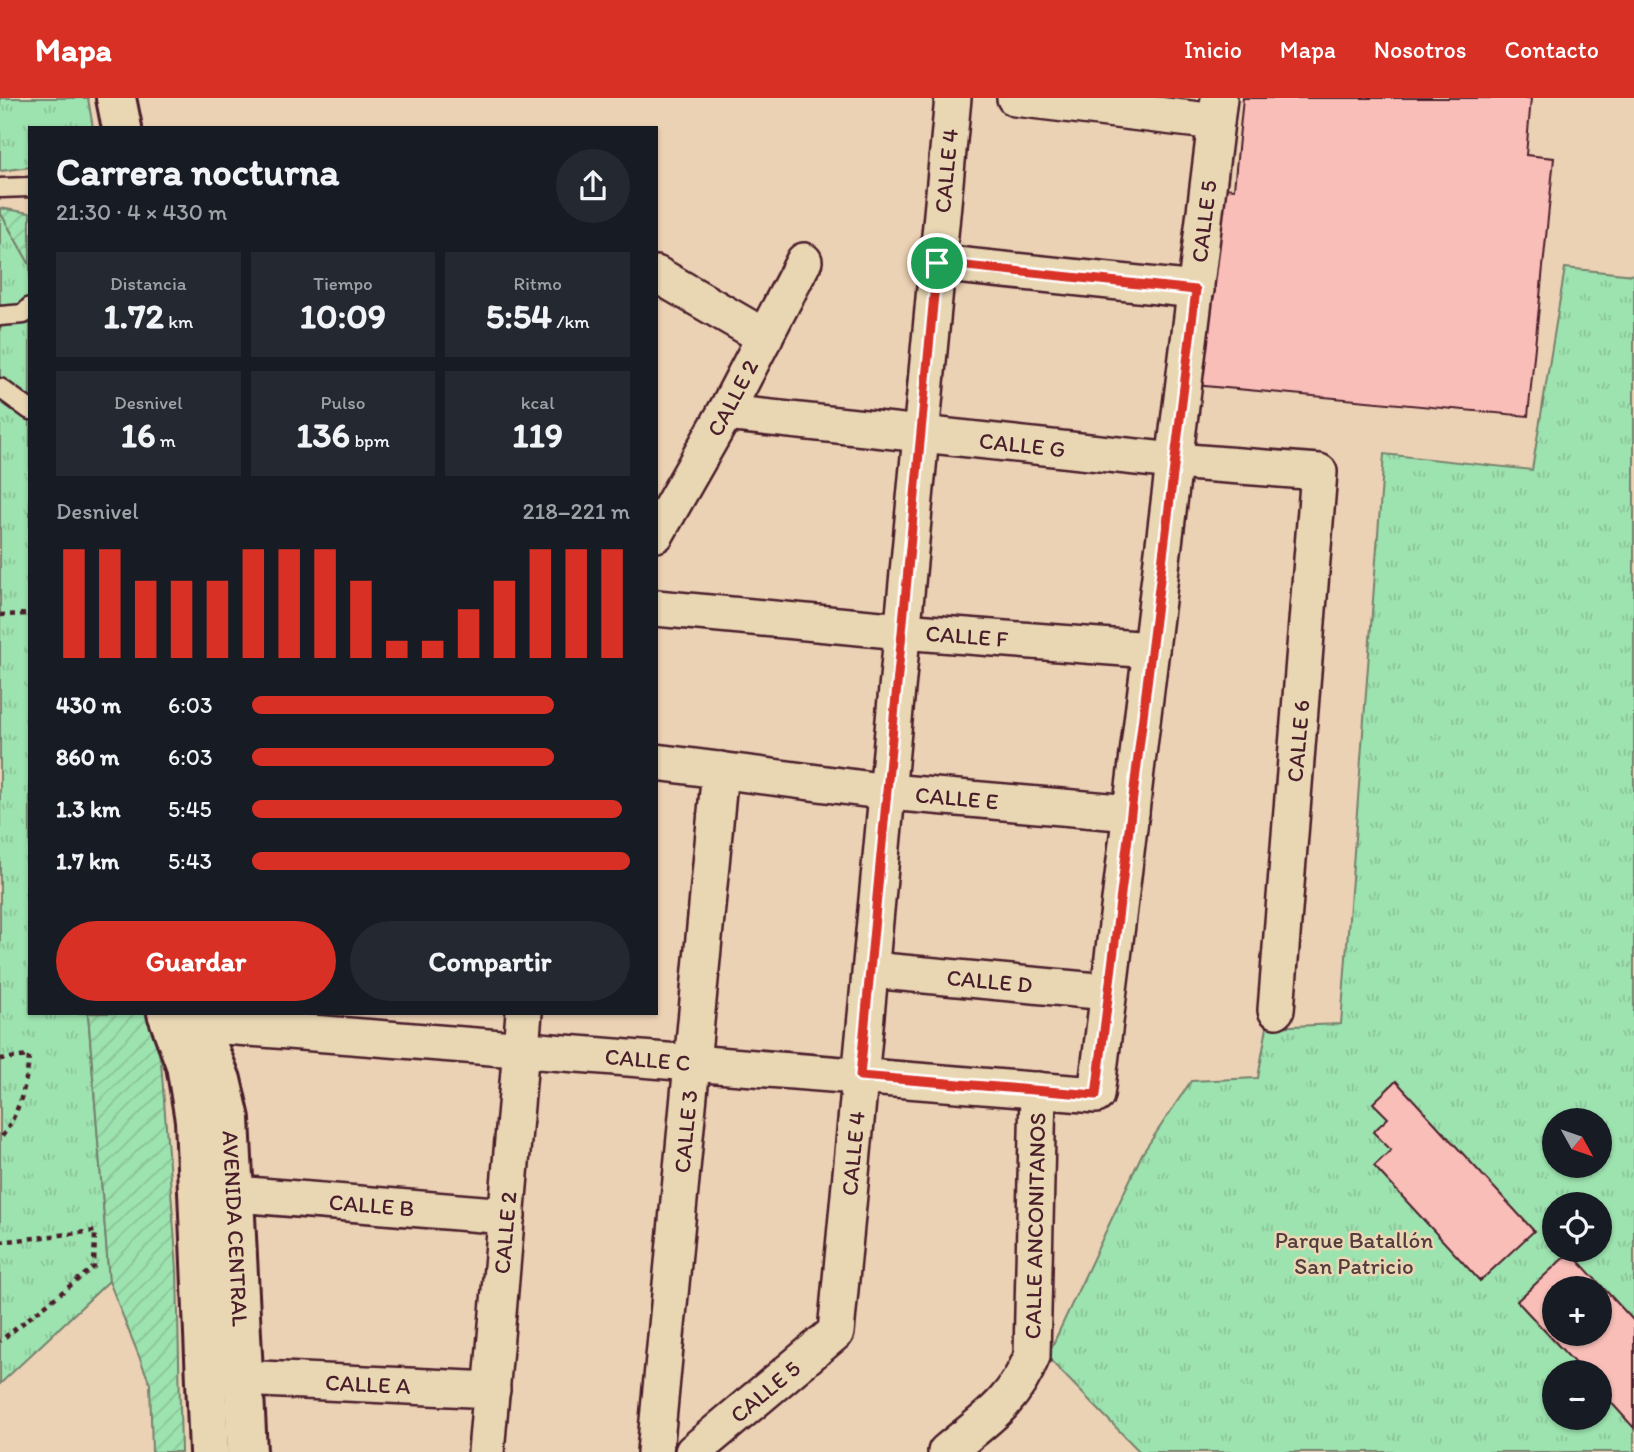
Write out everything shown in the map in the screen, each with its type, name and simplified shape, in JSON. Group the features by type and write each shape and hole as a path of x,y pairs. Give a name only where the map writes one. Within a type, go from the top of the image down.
{"street":[{"path":"116,98 122,126"},
{"name":"CALLE 4","path":"836,1332 953,98"},
{"path":"1015,98 1218,110"},
{"name":"CALLE 5","path":"1096,1095 1218,110"},
{"name":"CALLE 2","path":"658,526 670,480 726,413 804,261"},
{"path":"937,263 1196,290"},
{"path":"658,275 765,337"},
{"name":"CALLE G","path":"726,413 1174,461 1319,472"},
{"name":"CALLE 6","path":"1276,1010 1319,472"},
{"name":"CALLE F","path":"658,608 902,631 1151,650"},
{"name":"CALLE E","path":"658,762 888,792 1131,813"},
{"name":"CALLE 3","path":"655,1452 720,770"},
{"name":"CALLE D","path":"871,970 1108,992"},
{"name":"CALLE 2","path":"486,1452 524,1015"},
{"name":"CALLE C","path":"187,1017 336,1024 521,1050 1096,1095"},
{"name":"AVENIDA CENTRAL","path":"187,1017 221,1080 230,1119 236,1194 247,1452"},
{"name":"AVENIDA CENTRAL","path":"187,1017 186,1065 195,1120 209,1452"},
{"name":"CALLE ANCONITANOS","path":"946,1452 1009,1399 1023,1379 1032,1356 1038,1090"},
{"name":"CALLE B","path":"236,1194 507,1216"},
{"name":"CALLE 5","path":"710,1447 836,1332"},
{"name":"CALLE A","path":"242,1378 492,1390"}],"lane":[{"path":"0,188 28,187"},
{"path":"0,316 24,314 28,309"},
{"path":"0,388 28,410"}],"path":[{"path":"0,615 28,614"},
{"path":"0,1059 29,1056 27,1075 16,1109 8,1130 0,1139"},
{"path":"0,1242 94,1231 94,1267 0,1341"}],"green space":[{"path":"0,98 88,98 93,126 28,126 28,167 0,171"},
{"path":"0,208 28,213 28,261"},
{"path":"0,212 28,261 28,1015 88,1015 109,1281 0,1384"},
{"name":"Parque Batallón San Patricio","path":"1565,268 1634,275 1634,1452 1140,1452 1047,1357 1142,1154 1191,1081 1258,1078 1267,1027 1341,1024 1384,454 1532,470"},
{"path":"88,1015 149,1015 161,1062 177,1269 181,1452 152,1452 150,1384 109,1281"}],"building":[{"path":"1243,98 1531,98 1526,155 1554,158 1528,416 1194,385 1213,187 1234,189"},
{"path":"1396,1081 1534,1231 1480,1281 1374,1166 1391,1150 1373,1132 1388,1118 1373,1103"},
{"path":"1559,1262 1579,1262 1592,1276 1544,1276"},
{"path":"1542,1278 1542,1328 1517,1301"},
{"path":"1612,1297 1634,1321 1634,1428 1612,1403 1612,1360 1572,1360 1559,1346 1612,1346"}],"route":[{"path":"937,263 1196,290 1096,1095 860,1076 937,263"}]}
